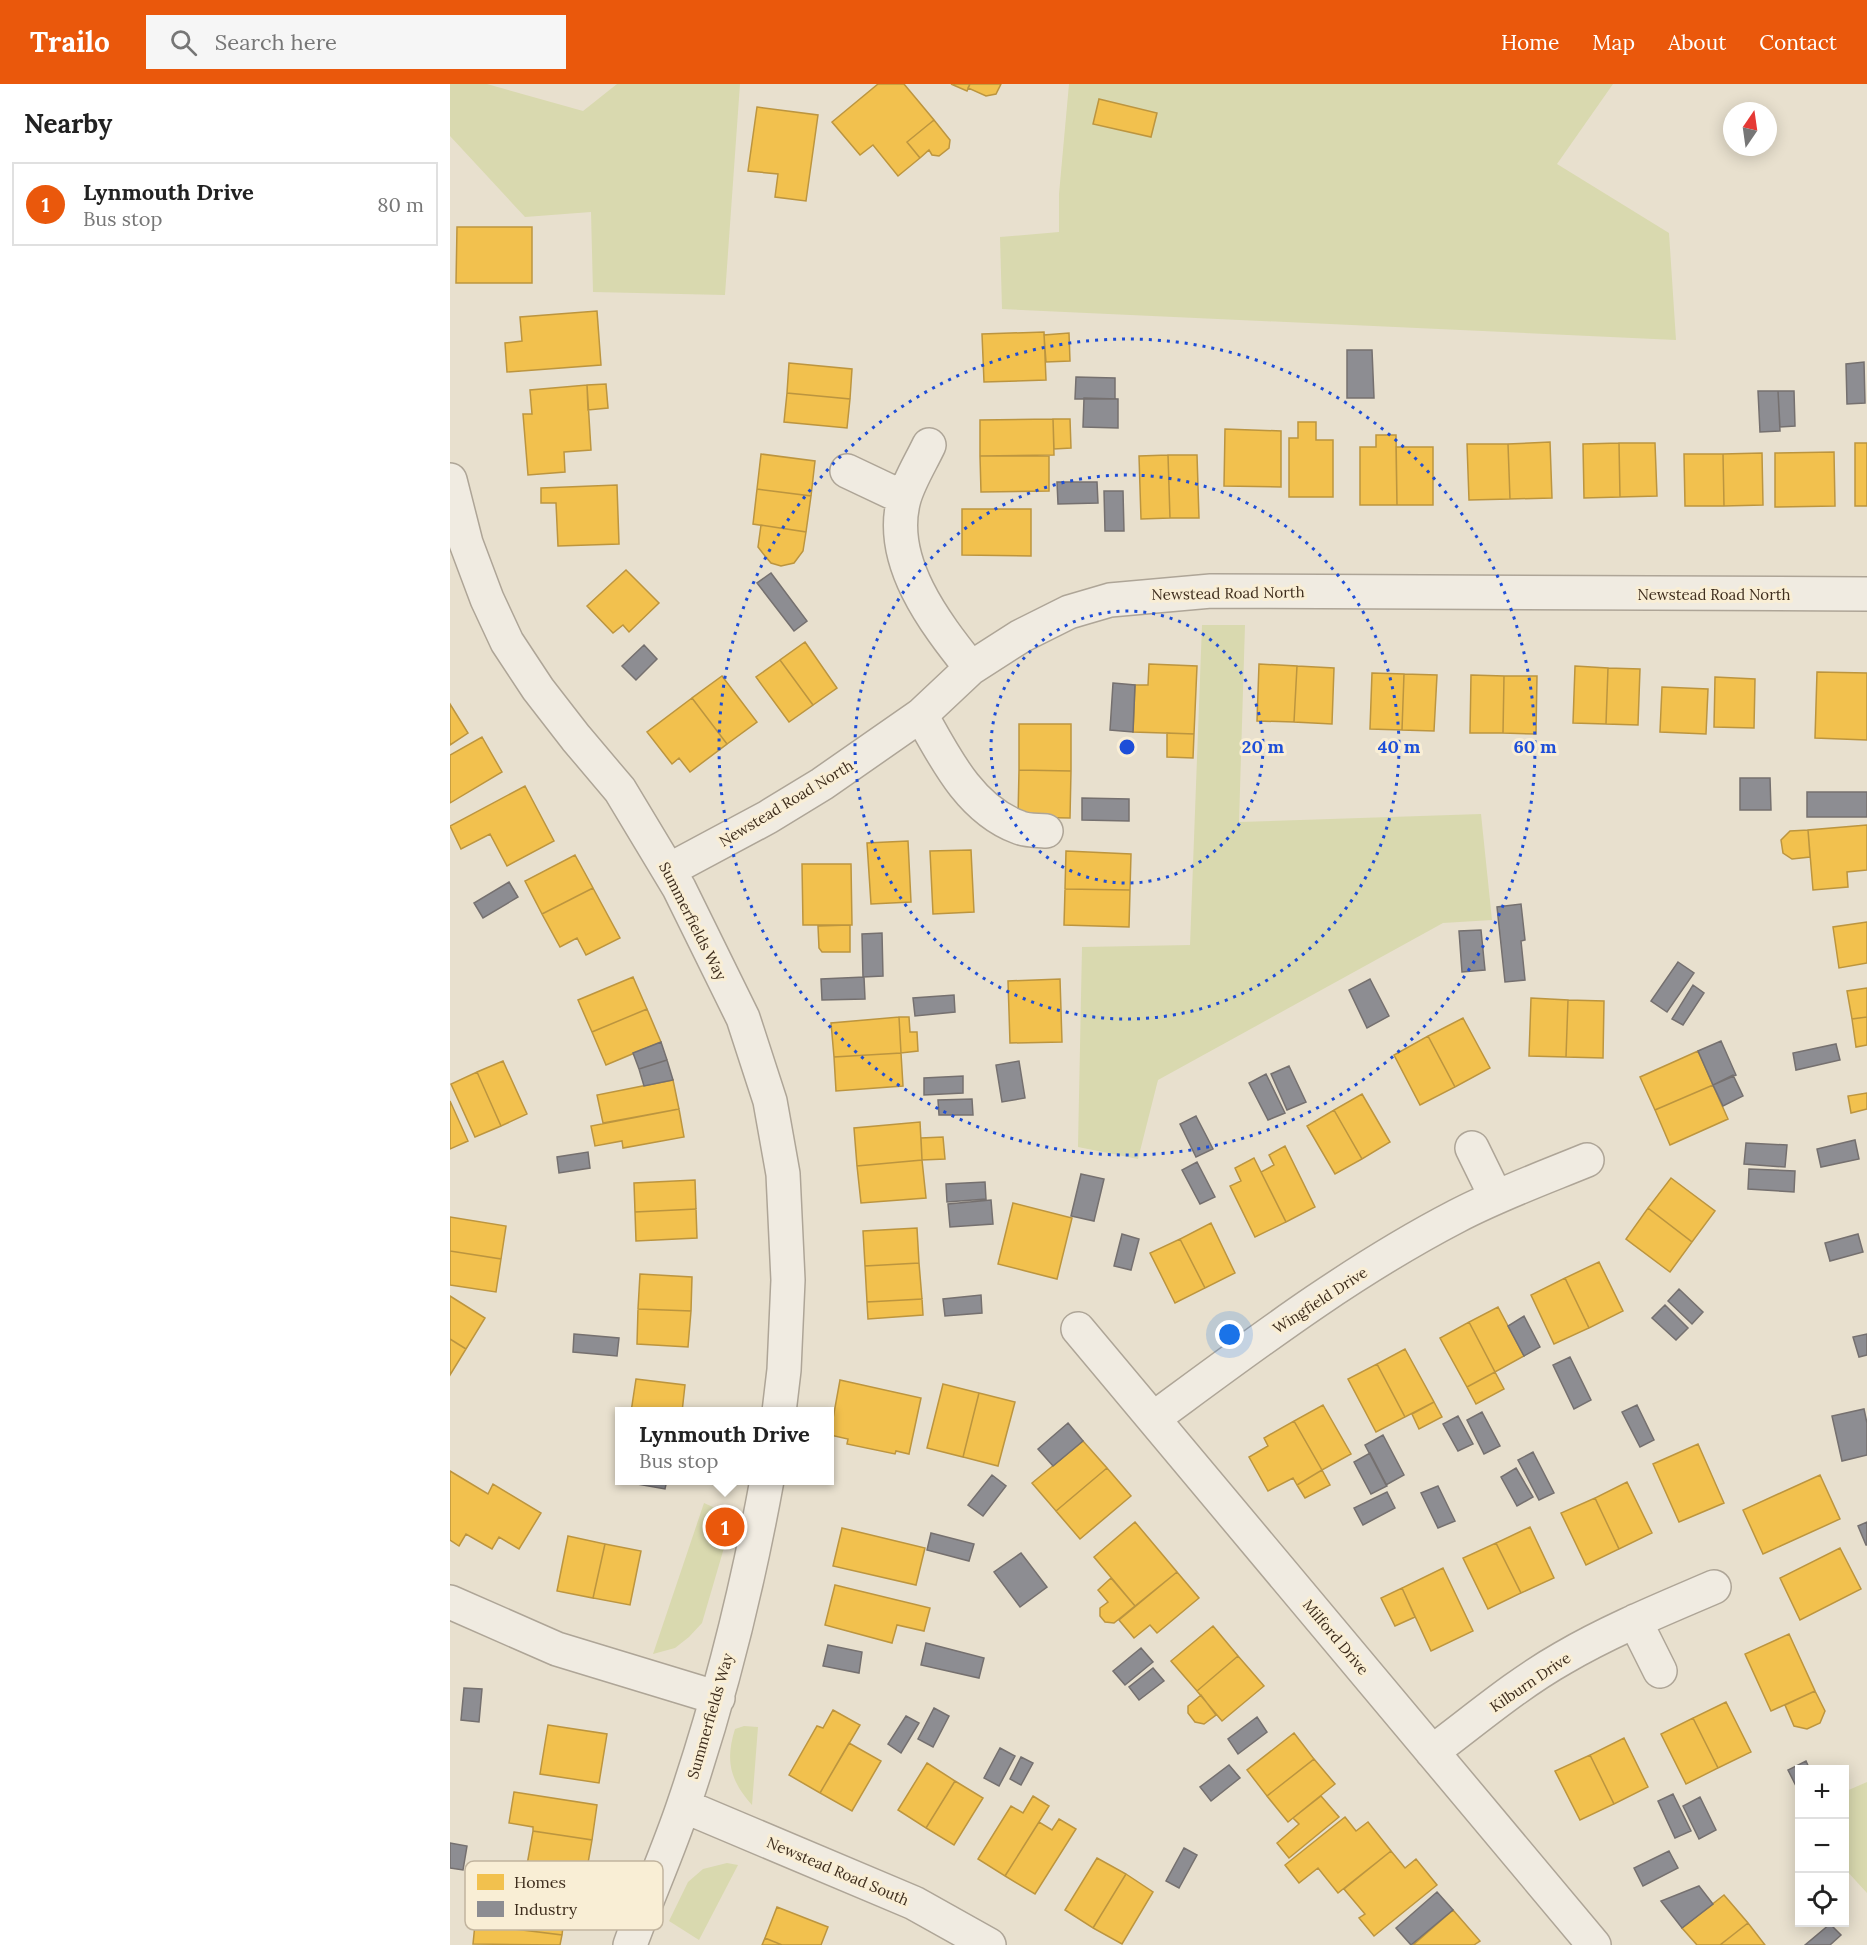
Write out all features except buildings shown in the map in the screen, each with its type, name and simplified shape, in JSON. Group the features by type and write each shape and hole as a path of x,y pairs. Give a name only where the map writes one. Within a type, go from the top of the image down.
{"street":[{"path":"928,445 904,498 900,525 903,546 912,576 926,608 970,668"},
{"path":"847,471 904,498"},
{"name":"Summerfields Way","path":"450,482 466,543 487,599 507,642 551,706 620,790 669,870 743,1018 770,1101 783,1174 788,1280 784,1370 780,1407"},
{"name":"Newstead Road North","path":"669,870 768,817 822,784 921,716 970,668 1021,636 1069,612 1110,600 1211,591 1867,594"},
{"path":"921,716 951,767 975,799 1000,818 1020,828 1046,831"},
{"path":"1472,1148 1496,1197"},
{"name":"Wingfield Drive","path":"1154,1418 1302,1310 1396,1250 1496,1197 1587,1160"},
{"name":"Milford Drive","path":"1078,1329 1594,1945"},
{"name":"Summerfields Way","path":"663,1861 684,1806 718,1698 754,1551 766,1485"},
{"name":"Kilburn Drive","path":"1432,1752 1521,1685 1562,1659 1635,1621 1714,1587"},
{"path":"450,1602 557,1649 718,1698"},
{"path":"1635,1621 1660,1671"},
{"name":"Newstead Road South","path":"684,1806 914,1903 989,1945"},
{"name":"Summerfields Way","path":"630,1945 636,1930"}],"green space":[{"path":"450,84 487,84 583,111 617,84 740,84 725,295 593,292 591,212 525,217 450,136"},
{"path":"1069,84 1613,84 1557,164 1669,233 1676,340 1002,309 1000,237 1059,232 1059,194"},
{"path":"1202,625 1245,625 1239,822 1481,814 1492,920 1443,923 1158,1080 1138,1159 1078,1147 1082,947 1190,945"},
{"path":"704,1503 724,1512 716,1539 726,1541 702,1623 675,1648 653,1654"},
{"path":"744,1726 758,1727 752,1805 734,1778 730,1761 735,1729"},
{"path":"1867,1782 1867,1893 1849,1873 1849,1790"},
{"path":"727,1863 738,1865 699,1940 669,1921 688,1882 703,1869"}],"place":[{"name":"Lynmouth Drive","path":"725,1527"}]}
